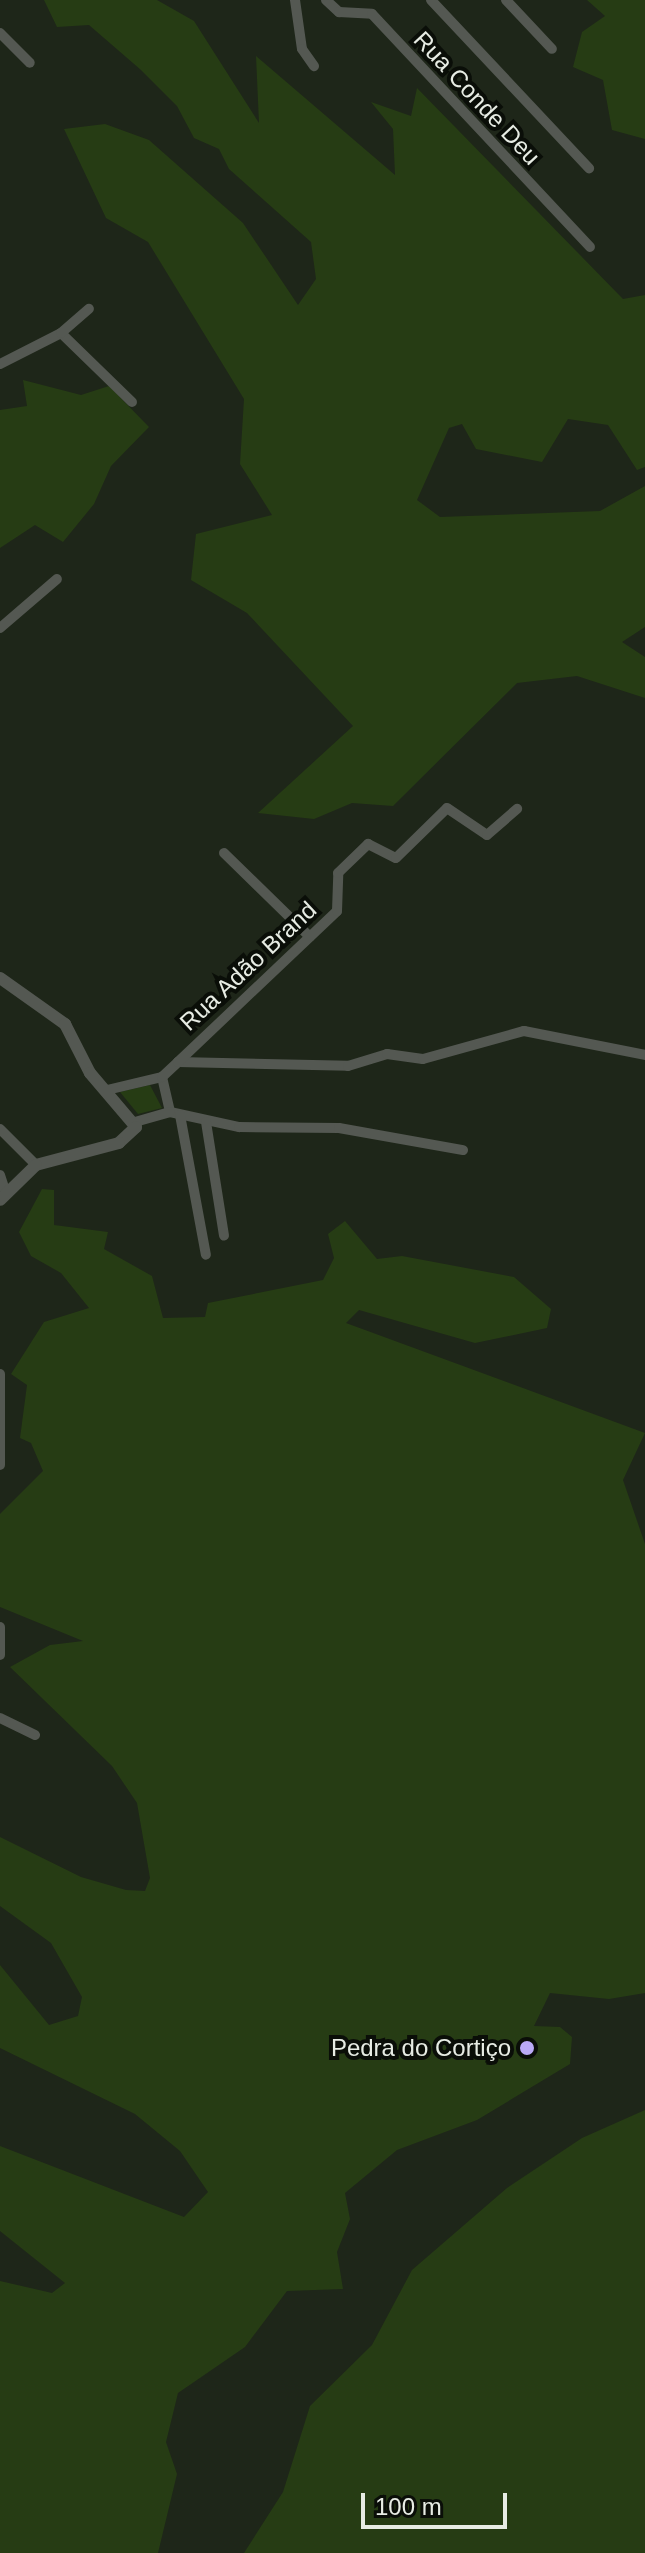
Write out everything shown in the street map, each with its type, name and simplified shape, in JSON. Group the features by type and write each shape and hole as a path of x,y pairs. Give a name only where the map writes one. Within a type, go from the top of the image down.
{"street":[{"path":"295,0 302,49 314,66"},
{"name":"Rua Conde Deu","path":"326,0 339,12 372,14 590,247"},
{"path":"431,0 589,168"},
{"path":"506,0 552,49"},
{"path":"0,33 30,63"},
{"path":"0,364 61,333 89,309"},
{"path":"61,333 132,402"},
{"path":"0,628 57,579"},
{"name":"Rua Adão Brand","path":"162,1077 339,906 338,873 368,844 396,858 444,809 487,835 517,809"},
{"path":"224,853 310,937"},
{"path":"0,978 65,1024 107,1090 135,1122"},
{"path":"178,1062 348,1066 387,1054 423,1059 524,1031 645,1055"},
{"path":"107,1090 162,1077 175,1113 206,1255"},
{"path":"3,1197 36,1165 119,1143 135,1122 175,1113 206,1122 274,1131 339,1128 463,1150"},
{"path":"206,1122 224,1236"},
{"path":"0,1129 5,1142 36,1165"},
{"path":"0,1175 3,1197"},
{"path":"0,1374 0,1465"},
{"path":"0,1627 0,1655"},
{"path":"0,1718 35,1735"}],"green space":[{"path":"44,0 157,0 194,21 259,123 256,56 395,175 393,129 371,102 411,116 417,88 623,299 645,295 645,467 637,470 608,425 568,419 542,462 476,449 462,424 449,428 417,500 440,517 600,511 645,486 645,627 622,642 645,657 645,698 577,676 517,683 393,806 352,803 314,819 258,813 353,726 247,613 191,580 196,534 272,515 240,464 244,399 148,242 106,218 64,129 105,124 149,140 243,223 298,305 316,279 311,242 229,169 219,149 194,138 177,106 141,70 89,25 57,27"},
{"path":"587,0 645,0 645,139 612,130 603,80 573,67 582,32 605,16"},
{"path":"23,380 81,395 109,386 149,427 111,466 94,504 63,542 35,525 0,548 0,410 27,406"},
{"path":"150,1085 162,1108 138,1114 120,1092"},
{"path":"42,1189 54,1190 54,1225 108,1232 104,1249 152,1276 163,1318 205,1317 208,1303 323,1280 334,1258 328,1234 345,1221 377,1259 402,1256 514,1277 551,1309 547,1328 475,1343 359,1310 346,1323 645,1433 623,1480 645,1544 645,1993 609,1999 550,1993 534,2026 560,2027 572,2037 570,2064 477,2120 397,2150 345,2193 350,2219 337,2252 343,2289 287,2291 245,2347 178,2393 166,2442 177,2474 158,2553 0,2553 0,2281 52,2293 65,2283 0,2231 0,2146 184,2217 208,2192 180,2151 135,2114 0,2048 0,1965 49,2025 78,2016 82,1997 51,1943 0,1906 0,1837 81,1877 126,1890 145,1891 150,1878 137,1803 112,1766 10,1667 50,1645 83,1641 0,1607 0,1514 43,1471 31,1443 20,1438 27,1385 11,1374 44,1322 89,1308 61,1273 31,1256 19,1232"},
{"path":"645,2110 645,2553 244,2553 283,2492 310,2406 372,2345 412,2270 507,2188 582,2138"}],"place":[{"name":"Pedra do Cortiço","path":"527,2048"}]}
